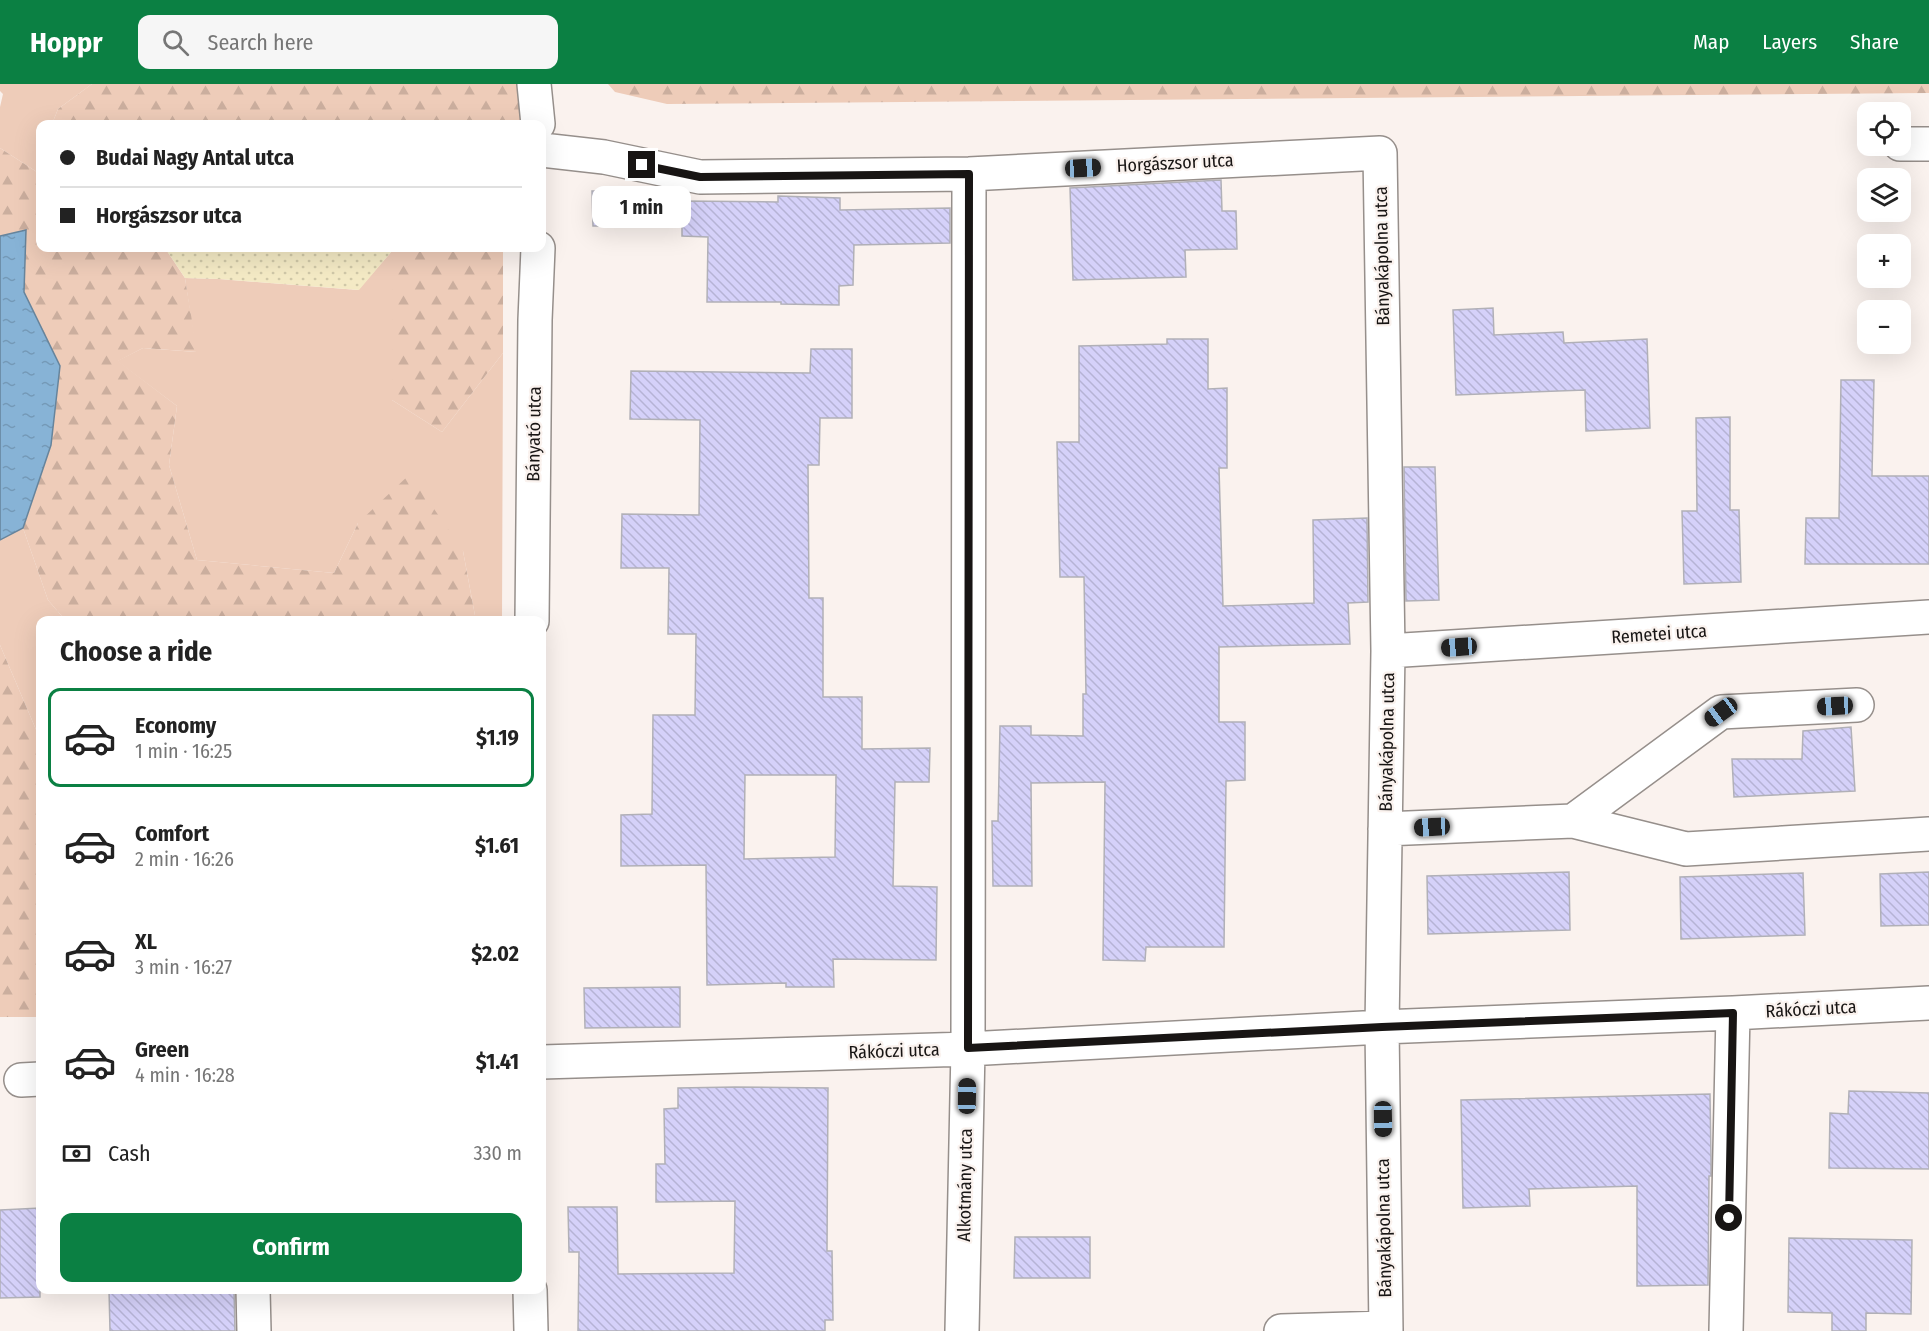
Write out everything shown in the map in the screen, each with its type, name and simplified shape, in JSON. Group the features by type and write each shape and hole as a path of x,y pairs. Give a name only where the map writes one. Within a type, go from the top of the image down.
{"street":[{"path":"534,84 538,120"},
{"path":"1911,144 1929,144"},
{"name":"Horgászsor utca","path":"546,150 604,157 700,177 969,174 1380,153"},
{"name":"Bányakápolna utca","path":"1380,153 1388,651 1382,1027 1386,1330"},
{"name":"Alkotmány utca","path":"962,1331 968,1048 969,174"},
{"name":"Bányató utca","path":"532,616 538,252"},
{"name":"Remetei utca","path":"1388,651 1929,617"},
{"path":"1573,821 1721,712 1857,705"},
{"path":"1385,829 1573,821 1686,849 1929,834"},
{"name":"Rákóczi utca","path":"546,1062 968,1048 1382,1027 1929,1004"},
{"path":"1726,1331 1733,1013"},
{"path":"253,1294 254,1331"},
{"path":"530,1294 531,1331"},
{"path":"1281,1331 1386,1330"}],"green space":[{"path":"0,84 92,84 58,109 54,120 36,120 36,171 0,148 0,107 3,94 0,91"},
{"path":"92,84 524,84 528,120 54,120 58,109"},
{"path":"608,84 1929,84 1929,93 667,104 615,92"},
{"path":"0,148 36,171 36,252 168,252 185,278 197,352 143,348 118,361 177,406 169,465 197,560 334,573 358,523 410,474 463,551 475,616 62,616 48,600 23,528 51,445 60,366 24,292 26,230 0,236"},
{"path":"392,252 392,400 442,432 503,353 502,616 475,616 463,551 358,523 334,573 197,560 169,465 177,406 117,361 143,348 196,352 185,278 358,290"},
{"path":"392,252 503,252 503,353 442,432 392,400"},
{"path":"23,528 48,600 62,616 36,616 36,730 0,645 0,540"},
{"path":"0,645 36,730 36,1017 0,1017"}],"sand":[{"path":"168,252 391,252 359,290 185,278"}],"water":[{"path":"26,230 24,292 60,366 51,445 23,528 0,540 0,236"}],"building":[{"path":"1221,180 1222,211 1236,211 1237,249 1185,250 1186,277 1073,280 1070,188"},
{"path":"592,191 649,191 649,226 593,226"},
{"path":"778,196 840,198 840,210 950,208 950,243 854,245 853,285 839,286 839,305 707,302 708,237 682,236 682,201 778,202"},
{"path":"1493,308 1494,335 1563,332 1564,343 1647,339 1650,428 1586,431 1585,390 1456,395 1453,310"},
{"path":"1167,339 1208,339 1208,389 1227,388 1227,468 1219,468 1223,606 1314,603 1313,520 1367,518 1368,602 1348,603 1350,644 1219,647 1219,722 1245,722 1245,780 1226,781 1224,947 1146,947 1145,961 1103,960 1105,782 1031,783 1032,886 993,886 992,821 998,821 1000,726 1031,726 1031,735 1083,736 1083,694 1086,694 1084,577 1060,577 1057,442 1079,442 1079,346 1167,344"},
{"path":"811,349 852,349 852,418 820,418 819,465 808,465 809,598 823,598 823,697 862,697 862,749 930,748 929,782 895,782 893,886 937,887 936,960 833,959 834,987 786,987 786,983 707,985 706,865 621,866 621,815 652,814 653,715 695,715 696,634 668,634 669,568 621,568 622,514 699,515 700,420 630,419 631,371 810,373","holes":["745,775 836,775 835,857 744,859"]},
{"path":"1841,380 1874,380 1872,476 1929,476 1929,564 1805,564 1806,518 1839,518"},
{"path":"1730,417 1730,510 1739,510 1741,582 1684,584 1682,511 1697,511 1696,418"},
{"path":"1404,467 1435,467 1439,600 1406,601"},
{"path":"1851,727 1855,791 1734,797 1732,759 1802,759 1803,731"},
{"path":"1569,872 1570,930 1428,934 1427,876"},
{"path":"1929,872 1929,925 1881,926 1880,874"},
{"path":"1803,873 1805,935 1681,939 1680,877"},
{"path":"680,987 680,1027 585,1028 584,988"},
{"path":"678,1088 828,1088 827,1251 832,1251 833,1320 825,1320 825,1331 578,1331 579,1252 569,1252 568,1207 617,1207 618,1274 734,1273 735,1201 656,1202 656,1164 665,1164 664,1109 678,1108"},
{"path":"1849,1091 1929,1093 1929,1169 1829,1168 1830,1113 1848,1114"},
{"path":"1710,1094 1711,1176 1709,1176 1708,1285 1637,1286 1637,1186 1529,1189 1530,1206 1463,1208 1461,1100"},
{"path":"36,1208 36,1294 40,1294 40,1297 0,1298 0,1210"},
{"path":"1015,1237 1090,1237 1090,1278 1014,1278"},
{"path":"1789,1238 1912,1240 1911,1314 1866,1313 1866,1331 1832,1331 1832,1313 1788,1312"},
{"path":"109,1294 234,1294 235,1331 110,1331"}],"route":[{"path":"642,165 700,177 969,174 968,1048 1382,1027 1733,1013 1729,1218"}]}
